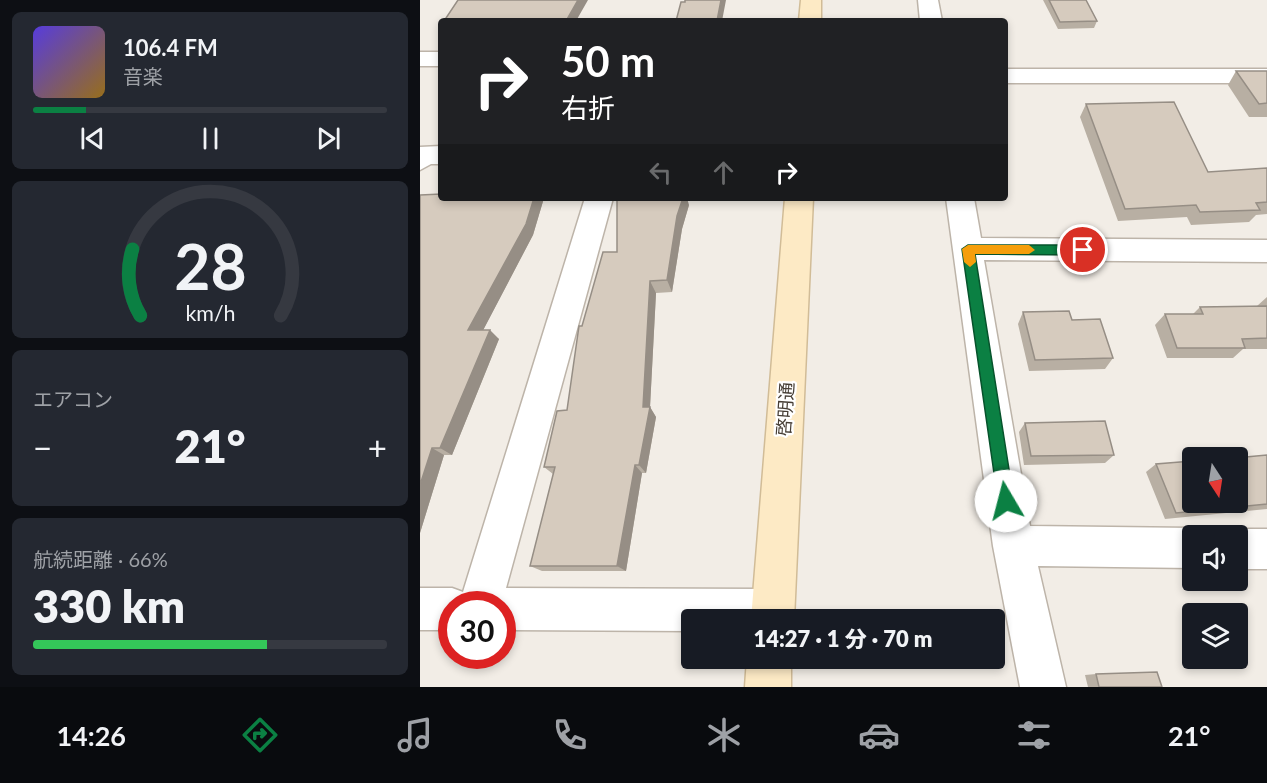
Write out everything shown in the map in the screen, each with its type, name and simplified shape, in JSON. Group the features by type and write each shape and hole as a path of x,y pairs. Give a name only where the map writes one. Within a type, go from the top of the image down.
{"street":[{"path":"810,18 811,0"},
{"path":"928,0 931,18"},
{"path":"420,59 438,59"},
{"path":"1008,76 1267,76"},
{"path":"484,591 599,201"},
{"name":"啓明通","path":"772,609 798,201"},
{"path":"960,201 1012,546 1043,687"},
{"path":"968,249 1267,251"},
{"path":"1012,546 1182,548"},
{"path":"1248,549 1267,549"},
{"path":"420,609 438,609"},
{"path":"516,609 681,612"},
{"path":"768,687 769,669"}],"building":[{"path":"458,0 578,0 568,18 446,18"},
{"path":"685,0 721,0 718,18 677,18 681,2"},
{"path":"1049,0 1086,0 1097,21 1060,22"},
{"path":"1236,71 1267,71 1267,103 1259,104"},
{"path":"1174,102 1208,172 1267,168 1267,202 1256,203 1260,210 1200,212 1196,205 1125,209 1086,104"},
{"path":"438,194 438,201 533,201 526,224 468,330 490,330 440,448 432,448 420,485 420,195"},
{"path":"617,201 682,201 677,216 667,280 650,281 643,407 650,407 639,465 635,465 617,566 530,566 555,467 544,467 557,411 567,410 579,326 582,326 603,252 617,252"},
{"path":"1267,306 1267,338 1242,339 1245,348 1177,348 1165,314 1203,314 1200,307"},
{"path":"1069,311 1072,320 1100,319 1113,358 1035,360 1023,312"},
{"path":"1105,421 1114,455 1031,456 1025,423"},
{"path":"1267,455 1267,504 1248,506 1248,457"},
{"path":"1182,462 1182,512 1176,513 1156,464"},
{"path":"1157,672 1162,687 1099,687 1096,674"}],"slow traffic":[{"path":"970,262 968,249 1029,250"}],"route":[{"path":"1006,501 968,249 1083,250"}]}
